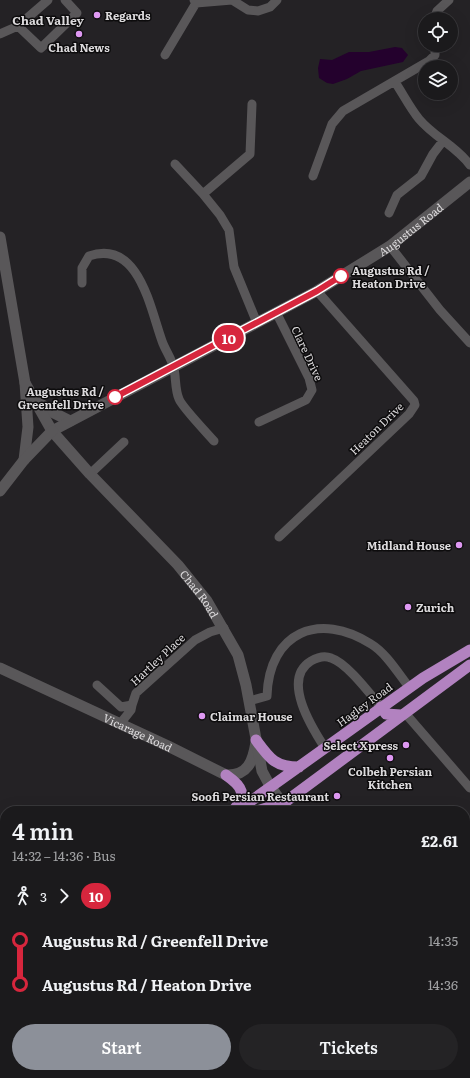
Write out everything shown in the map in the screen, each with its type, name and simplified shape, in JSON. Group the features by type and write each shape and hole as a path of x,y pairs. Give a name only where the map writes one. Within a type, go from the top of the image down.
{"highway":[{"name":"Hagley Road","path":"244,806 410,687 470,650"},
{"path":"287,806 403,714 470,665"},
{"path":"381,707 386,714 403,714"},
{"path":"256,740 270,759 283,767 299,767"},
{"path":"226,775 240,786 241,800 237,806"}],"main road":[{"name":"Augustus Road","path":"0,491 24,460 61,426 174,368 317,291 390,246 470,182"},
{"path":"0,237 26,383 28,427 24,460"},
{"path":"26,383 34,399 61,426"},
{"path":"34,399 52,412 61,426"},
{"name":"Chad Road","path":"61,426 61,440 90,474 178,565 207,601 224,628 238,655 249,701 262,772 270,786 285,806"},
{"name":"Vicarage Road","path":"0,668 226,775"},
{"path":"226,775 236,776 248,767 254,757 256,740"}],"street":[{"path":"0,34 18,26 48,0"},
{"path":"18,26 40,48 77,13 65,0"},
{"path":"165,55 195,1 232,0 248,10 258,11 270,7 277,0"},
{"path":"437,12 449,0"},
{"path":"313,176 332,124 343,111 429,61 435,55 435,52"},
{"path":"395,82 419,119 443,141 450,144 463,155 470,165"},
{"path":"203,194 250,154 252,104"},
{"path":"389,213 397,195 421,176 433,154 443,141"},
{"path":"175,164 203,194 220,215 229,230 234,267 257,323"},
{"path":"390,246 440,310 470,343"},
{"path":"82,284 82,268 89,256 101,252 125,261 142,282 162,342 174,368 179,400 214,441"},
{"name":"Heaton Drive","path":"279,537 409,414 415,405 414,401 317,291"},
{"name":"Clare Drive","path":"260,422 306,400 312,390 309,378 276,312"},
{"path":"90,474 124,442"},
{"name":"Hartley Place","path":"120,724 131,710 136,693 195,640 210,632 224,628"},
{"path":"249,701 267,696 269,675 276,656 289,640 302,632 318,629 334,628 372,644 410,687"},
{"path":"325,748 301,704 299,686 301,672 309,662 320,656 332,658 346,669 381,707"},
{"path":"97,685 121,707 132,705"},
{"path":"403,714 470,788"}],"shaded area":[{"path":"395,47 402,48 408,55 403,62 361,71 347,79 333,84 327,83 319,78 318,68 320,59 332,60 349,52 369,52"}],"bus line":[{"name":"10","path":"115,397 174,368 317,291 341,276"}],"place":[{"name":"Regards","path":"97,15"},
{"name":"Chad News","path":"79,34"},
{"name":"Augustus Rd / Heaton Drive","path":"341,276"},
{"name":"Augustus Rd / Greenfell Drive","path":"115,397"},
{"name":"Midland House","path":"459,545"},
{"name":"Zurich","path":"408,607"},
{"name":"Claimar House","path":"202,716"},
{"name":"Select Xpress","path":"406,745"},
{"name":"Colbeh Persian Kitchen","path":"390,758"},
{"name":"Soofi Persian Restaurant","path":"337,796"}],"district":[{"name":"Chad Valley","path":"48,20"}]}
